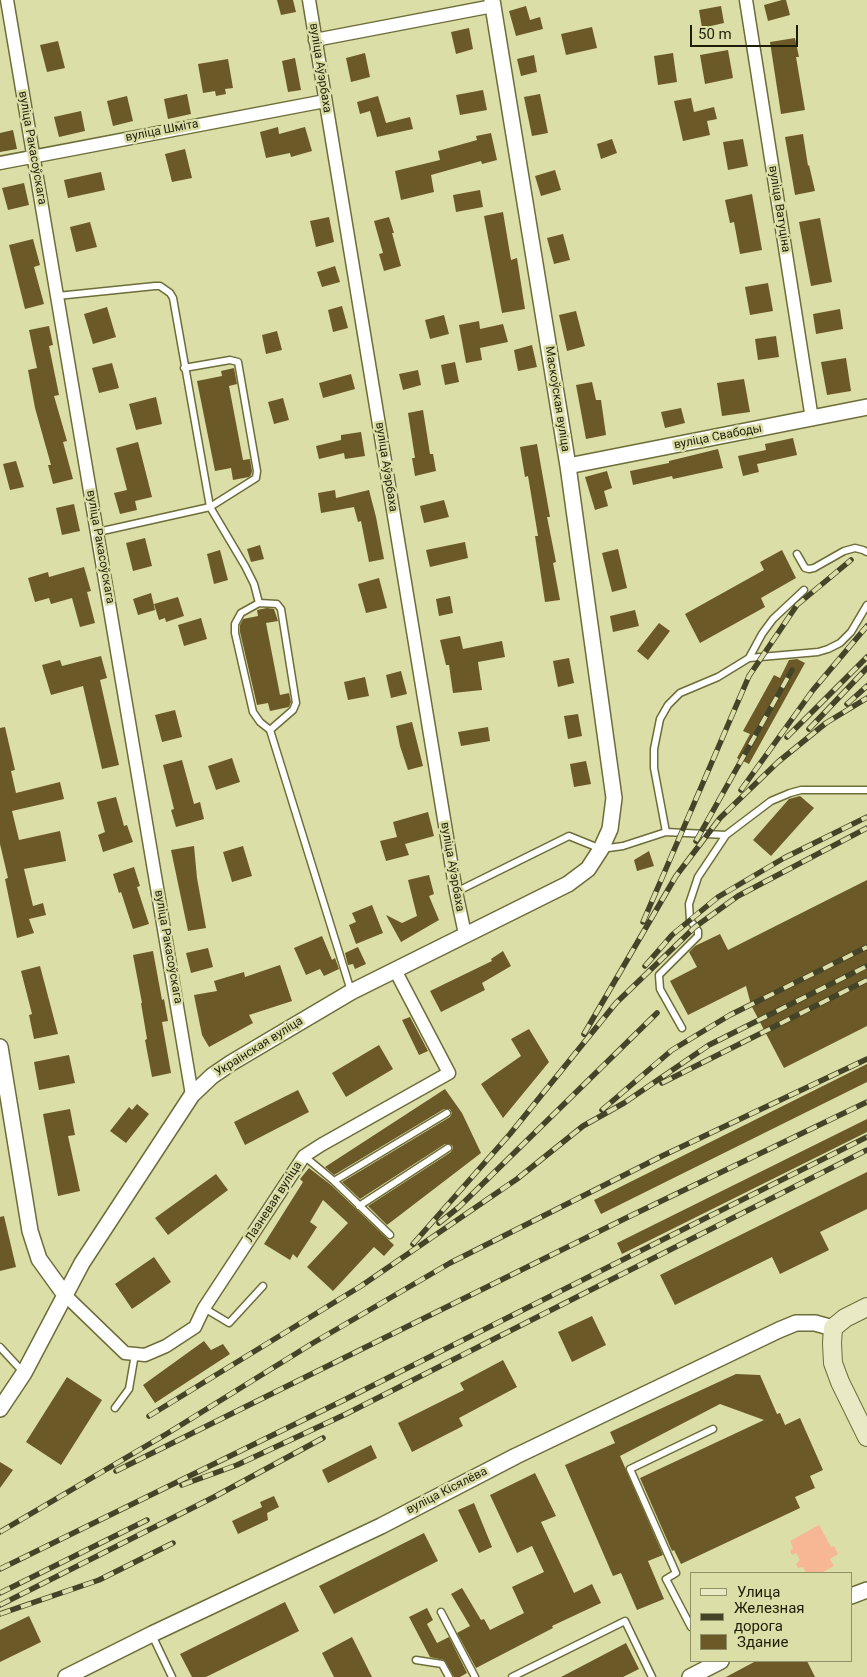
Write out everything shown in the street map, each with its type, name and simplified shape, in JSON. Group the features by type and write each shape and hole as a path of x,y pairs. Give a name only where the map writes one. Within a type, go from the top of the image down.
{"main road":[{"path":"867,1308 845,1318 833,1328 833,1363 840,1382 867,1437"}],"street":[{"name":"вуліца Ракасоўскага","path":"7,0 192,1095"},
{"name":"вуліца Аўэрбаха","path":"309,0 456,892 465,934"},
{"name":"вуліца Ватуціна","path":"746,0 812,418"},
{"path":"315,40 492,3"},
{"name":"Маскоўская вуліца","path":"492,3 568,466 614,798"},
{"name":"вуліца Шміта","path":"0,163 325,101"},
{"name":"вуліца Свабоды","path":"568,466 867,407"},
{"name":"Украінская вуліца","path":"0,1409 24,1373 82,1263 192,1095 212,1076 231,1062 351,992 568,884 588,869 601,849 610,829 614,798"},
{"name":"Лазневая вуліца","path":"135,1354 145,1355 166,1346 195,1327 204,1308 304,1156 449,1073 395,970"},
{"path":"0,1047 30,1231 39,1259 65,1295 125,1354 135,1354"},
{"name":"вуліца Кісялёва","path":"66,1677 152,1634 381,1526 516,1456 778,1330 796,1323 815,1323 833,1328"},
{"path":"852,1596 867,1590"},
{"path":"690,1677 715,1662"}],"lane":[{"path":"57,296 160,286 170,293 173,298 210,507 245,566 254,584 259,603"},
{"path":"98,532 210,507 257,476 240,365 234,360 230,360 184,368"},
{"path":"797,554 805,568 809,569 844,551 855,548 867,552"},
{"path":"749,658 762,634 774,619 804,590"},
{"path":"270,730 293,710 296,703 281,609 277,604 259,603 241,613 235,624 235,633 253,712 260,722 270,730 351,992"},
{"path":"666,832 654,768 654,749 660,719 668,705 680,693 718,677 749,658 818,652 840,643 851,632 867,605"},
{"path":"682,1028 660,989 659,976 698,936 698,931 690,920 689,904 698,877 726,835 764,805 790,792 801,790 867,790"},
{"path":"456,892 569,836 601,849 616,848 666,832 726,835"},
{"path":"334,1181 447,1114"},
{"path":"358,1206 448,1148"},
{"path":"304,1156 334,1181 390,1235"},
{"path":"204,1308 229,1323 263,1286"},
{"path":"0,1347 24,1373"},
{"path":"115,1408 129,1389 135,1354"},
{"path":"690,1625 666,1579 676,1573 630,1469 714,1429"},
{"path":"441,1612 476,1677"},
{"path":"512,1677 625,1621 652,1677"},
{"path":"152,1634 172,1677"},
{"path":"416,1660 442,1664 449,1677"}],"shaded area":[{"path":"819,1525 831,1547 834,1546 838,1554 830,1559 834,1566 823,1572 806,1572 803,1567 798,1568 796,1564 800,1560 796,1553 792,1555 790,1551 793,1548 790,1541"}],"building":[{"path":"277,0 293,0 296,12 281,15"},
{"path":"786,0 790,15 768,21 764,5"},
{"path":"526,6 530,20 540,17 543,29 516,36 509,11"},
{"path":"721,6 724,23 702,28 699,10"},
{"path":"592,27 597,48 566,55 561,34"},
{"path":"469,28 473,49 456,54 451,32"},
{"path":"795,38 799,57 796,57 805,110 781,114 770,42"},
{"path":"58,41 65,68 47,72 40,45"},
{"path":"728,50 733,78 705,84 700,55"},
{"path":"365,53 370,77 351,82 346,58"},
{"path":"673,53 677,82 658,85 654,56"},
{"path":"534,55 537,72 521,76 517,59"},
{"path":"295,58 301,90 288,92 282,61"},
{"path":"228,59 233,88 225,89 226,94 216,96 215,91 203,93 198,64"},
{"path":"483,90 487,110 460,115 456,95"},
{"path":"187,94 191,114 168,119 164,99"},
{"path":"540,94 548,133 532,136 524,97"},
{"path":"127,96 133,121 113,126 107,101"},
{"path":"378,96 386,123 410,117 413,129 377,137 370,111 360,114 357,102"},
{"path":"691,98 694,112 714,107 717,119 707,121 710,135 683,141 674,101"},
{"path":"81,111 85,131 59,137 54,117"},
{"path":"278,127 279,134 305,127 312,151 291,157 290,153 266,158 260,132"},
{"path":"13,130 17,149 0,152 0,133"},
{"path":"491,133 497,160 482,164 481,161 431,175 434,192 401,200 395,171 440,160 438,151 477,140 476,136"},
{"path":"803,134 808,166 815,191 795,195 785,137"},
{"path":"612,139 617,153 601,159 597,144"},
{"path":"743,139 748,166 728,170 723,142"},
{"path":"185,149 192,178 172,182 165,154"},
{"path":"555,170 561,190 541,196 535,176"},
{"path":"101,172 105,190 68,198 64,180"},
{"path":"24,183 29,205 8,210 2,188"},
{"path":"480,190 483,207 456,212 453,195"},
{"path":"752,194 762,250 740,254 734,222 730,223 725,200"},
{"path":"503,212 511,260 517,258 525,309 502,313 484,216"},
{"path":"329,217 334,242 316,247 310,221"},
{"path":"389,217 401,266 384,271 379,254 383,253 374,221"},
{"path":"820,218 832,282 811,286 799,222"},
{"path":"90,222 97,247 76,252 70,227"},
{"path":"563,234 570,260 554,264 547,238"},
{"path":"33,239 40,265 34,267 44,304 25,309 9,245"},
{"path":"335,266 340,282 322,287 317,272"},
{"path":"768,283 773,311 750,315 745,287"},
{"path":"342,306 348,328 333,332 328,310"},
{"path":"107,307 116,337 93,344 84,314"},
{"path":"840,309 843,329 816,334 813,314"},
{"path":"576,311 585,346 567,351 559,315"},
{"path":"444,315 449,334 430,339 425,320"},
{"path":"479,321 480,329 503,324 508,342 480,348 482,360 466,363 459,325"},
{"path":"49,326 53,345 49,346 59,395 54,396 67,441 63,442 73,479 53,484 48,465 51,465 35,408 28,370 37,368 29,330"},
{"path":"277,331 282,350 266,354 262,335"},
{"path":"776,336 779,357 758,360 755,339"},
{"path":"532,345 537,367 518,371 514,350"},
{"path":"846,358 851,391 827,395 821,362"},
{"path":"455,362 459,382 445,385 441,365"},
{"path":"112,363 119,388 99,393 92,368"},
{"path":"234,368 237,384 229,386 243,460 250,459 252,471 249,477 233,480 231,468 215,471 197,381 222,376 221,371"},
{"path":"418,370 421,385 403,390 399,374"},
{"path":"351,374 355,389 323,398 319,383"},
{"path":"744,379 750,412 722,416 717,383"},
{"path":"592,382 596,400 601,400 606,435 586,439 576,385"},
{"path":"156,397 162,424 136,430 129,404"},
{"path":"283,398 289,420 274,424 268,402"},
{"path":"681,408 685,423 665,428 661,412"},
{"path":"423,410 430,454 433,454 436,471 415,476 412,458 415,458 408,413"},
{"path":"361,432 365,456 345,459 344,453 319,459 316,446 341,440 341,435"},
{"path":"793,438 797,455 757,464 759,472 743,476 738,456 766,450 765,444"},
{"path":"138,442 152,497 135,501 137,510 120,514 114,493 127,490 116,448"},
{"path":"537,444 550,517 547,517 556,562 553,563 560,600 545,602 535,536 538,536 528,476 525,477 520,447"},
{"path":"718,449 723,468 673,479 672,476 633,485 630,471 669,463 669,461"},
{"path":"16,461 24,487 10,490 3,464"},
{"path":"607,471 612,488 604,491 608,506 595,510 585,477"},
{"path":"335,490 336,498 369,490 384,559 369,562 361,521 358,522 354,507 321,513 318,493"},
{"path":"444,500 449,517 424,523 420,506"},
{"path":"74,504 80,531 62,535 56,508"},
{"path":"145,538 152,566 133,571 126,543"},
{"path":"465,542 468,558 430,567 426,550"},
{"path":"260,545 264,559 251,562 247,549"},
{"path":"618,549 627,588 612,592 602,553"},
{"path":"220,550 228,580 214,584 207,554"},
{"path":"782,550 796,578 761,598 765,607 700,643 685,614 764,570 760,562"},
{"path":"84,567 91,591 87,592 95,623 80,627 72,598 51,604 49,598 35,602 28,578 48,572 49,577"},
{"path":"379,578 387,608 366,613 358,584"},
{"path":"151,593 155,610 138,615 133,599"},
{"path":"450,596 453,613 439,616 436,599"},
{"path":"178,597 184,616 166,622 165,618 159,620 154,604"},
{"path":"274,609 278,621 266,623 280,695 289,693 291,702 289,707 270,711 268,703 257,705 240,632 240,625 243,619 258,616 257,610"},
{"path":"635,610 639,626 613,632 610,616"},
{"path":"201,618 207,639 184,646 178,625"},
{"path":"659,623 670,631 648,660 637,651"},
{"path":"460,636 463,649 502,641 505,657 478,662 482,690 453,693 449,665 446,665 440,640"},
{"path":"101,656 107,678 100,680 119,765 102,769 83,686 51,695 42,665 60,660 62,666"},
{"path":"569,658 574,683 558,687 553,661"},
{"path":"797,659 805,663 749,764 737,758 750,734 743,731 774,675 780,678 789,660"},
{"path":"401,671 407,694 391,698 386,675"},
{"path":"365,677 369,696 348,700 344,682"},
{"path":"175,710 182,737 162,742 155,715"},
{"path":"578,714 582,736 568,739 564,716"},
{"path":"412,722 423,766 408,770 396,726"},
{"path":"5,727 15,770 11,771 16,793 60,782 64,799 12,811 19,840 60,831 66,861 24,869 33,906 43,903 46,915 29,919 34,933 17,938 5,879 8,878 0,844 0,728"},
{"path":"488,727 490,741 461,746 458,732"},
{"path":"232,758 240,782 216,790 208,766"},
{"path":"182,760 194,804 200,802 204,819 176,827 171,810 174,809 163,765"},
{"path":"586,761 591,784 574,787 570,764"},
{"path":"800,796 814,808 771,856 753,840 789,799"},
{"path":"116,797 124,826 127,825 133,842 103,852 98,835 105,832 97,802"},
{"path":"428,812 434,836 405,844 409,855 386,861 380,841 397,837 393,822"},
{"path":"194,846 197,878 206,928 188,931 171,850"},
{"path":"243,846 252,876 232,882 223,852"},
{"path":"649,851 654,866 637,871 634,860"},
{"path":"134,867 140,886 137,887 149,924 133,929 113,874"},
{"path":"429,875 434,894 429,896 439,920 401,942 386,915 402,923 417,916 408,880"},
{"path":"867,880 867,1026 784,1068 751,1005 746,986 688,1015 670,981 697,967 689,952 695,946 720,934 728,950"},
{"path":"372,905 383,933 356,944 349,925 356,922 352,913"},
{"path":"322,936 332,960 335,958 339,969 324,976 320,969 306,975 294,948"},
{"path":"358,947 366,964 355,969 353,964 348,965 345,953"},
{"path":"208,948 213,967 191,973 186,953"},
{"path":"153,951 168,1021 162,1022 171,1073 152,1077 145,1040 147,1039 142,1003 133,955"},
{"path":"503,951 511,966 482,983 485,990 441,1012 430,991 492,961 491,959"},
{"path":"280,965 292,1001 249,1015 253,1023 209,1047 202,1035 194,995 217,991 214,981 244,972 245,977"},
{"path":"40,966 58,1034 34,1039 29,1015 32,1014 21,971"},
{"path":"410,1017 428,1051 419,1055 402,1020"},
{"path":"529,1029 549,1062 503,1118 481,1084 521,1056 511,1039"},
{"path":"379,1045 393,1069 346,1097 332,1073"},
{"path":"69,1055 75,1083 39,1090 34,1062"},
{"path":"867,1064 867,1082 601,1214 594,1200"},
{"path":"445,1089 462,1113 481,1153 387,1225 368,1206 451,1152 452,1145 445,1144 360,1199 342,1182 450,1117 452,1113 450,1109 444,1109 334,1175 325,1167"},
{"path":"298,1090 309,1112 245,1145 234,1122"},
{"path":"137,1104 149,1114 126,1143 110,1131 129,1107 132,1110"},
{"path":"70,1109 75,1135 68,1136 80,1191 58,1196 43,1114"},
{"path":"867,1119 867,1132 622,1254 617,1243"},
{"path":"309,1168 331,1185 394,1245 384,1256 374,1247 333,1291 307,1267 348,1223 323,1200 310,1222 317,1227 297,1258 293,1254 290,1260 264,1244 303,1182 300,1179"},
{"path":"867,1172 867,1209 820,1232 829,1250 780,1274 772,1257 675,1305 660,1275"},
{"path":"216,1174 228,1190 168,1235 155,1218"},
{"path":"4,1216 16,1267 0,1271 0,1217"},
{"path":"154,1257 171,1282 132,1309 115,1284"},
{"path":"592,1316 606,1345 572,1362 558,1332"},
{"path":"204,1341 211,1350 223,1344 230,1354 155,1403 143,1385"},
{"path":"503,1360 517,1387 459,1418 463,1426 412,1452 398,1423 464,1390 460,1383"},
{"path":"736,1374 760,1375 777,1414 780,1413 785,1425 800,1418 823,1470 810,1476 815,1488 795,1497 800,1508 681,1564 674,1550 672,1551 640,1478 764,1420 720,1404 620,1456 663,1555 648,1561 664,1599 637,1610 621,1573 613,1576 565,1465 615,1443 610,1432"},
{"path":"67,1377 102,1400 61,1465 26,1442"},
{"path":"371,1445 377,1458 328,1483 322,1470"},
{"path":"0,1462 13,1470 0,1488"},
{"path":"535,1473 556,1516 541,1522 574,1593 592,1584 601,1603 552,1626 553,1628 476,1668 457,1633 470,1626 451,1594 462,1588 481,1620 484,1619 490,1630 524,1613 512,1587 544,1572 532,1546 517,1553 490,1495"},
{"path":"274,1496 279,1507 267,1513 268,1520 238,1534 232,1521 262,1507 260,1502"},
{"path":"474,1503 492,1547 479,1553 458,1510"},
{"path":"424,1533 438,1561 334,1614 319,1586"},
{"path":"285,1602 299,1631 206,1677 192,1677 180,1654"},
{"path":"427,1608 433,1620 427,1624 437,1643 449,1637 467,1673 460,1677 454,1677 444,1660 430,1657 409,1617"},
{"path":"29,1616 41,1642 0,1662 0,1630"},
{"path":"352,1637 372,1677 334,1677 322,1653"},
{"path":"626,1643 639,1669 623,1677 561,1677"},
{"path":"754,1662 808,1662 815,1677 726,1677"}],"railway":[{"path":"643,922 749,676 797,605 851,560"},
{"path":"741,790 813,690 867,626"},
{"path":"787,737 867,657"},
{"path":"809,729 867,668"},
{"path":"696,841 792,670"},
{"path":"847,704 867,686"},
{"path":"584,1034 676,876 720,818 778,762 826,723 867,698"},
{"path":"645,966 672,935 718,897 784,858 867,817"},
{"path":"413,1244 510,1134 616,1003 695,927 738,896 867,828"},
{"path":"602,1110 672,1050 730,1015 867,947"},
{"path":"149,1416 361,1286 517,1179 583,1126 624,1103 709,1045 867,966"},
{"path":"662,1083 867,980"},
{"path":"439,1223 459,1207 657,1013"},
{"path":"0,1532 168,1433 313,1343 450,1263 662,1156 867,1059"},
{"path":"116,1471 624,1219 867,1102"},
{"path":"0,1569 340,1402 867,1137"},
{"path":"182,1485 237,1465 346,1414 867,1150"},
{"path":"0,1605 214,1497 323,1438"},
{"path":"0,1593 147,1520"},
{"path":"0,1614 99,1580 173,1543"}]}
